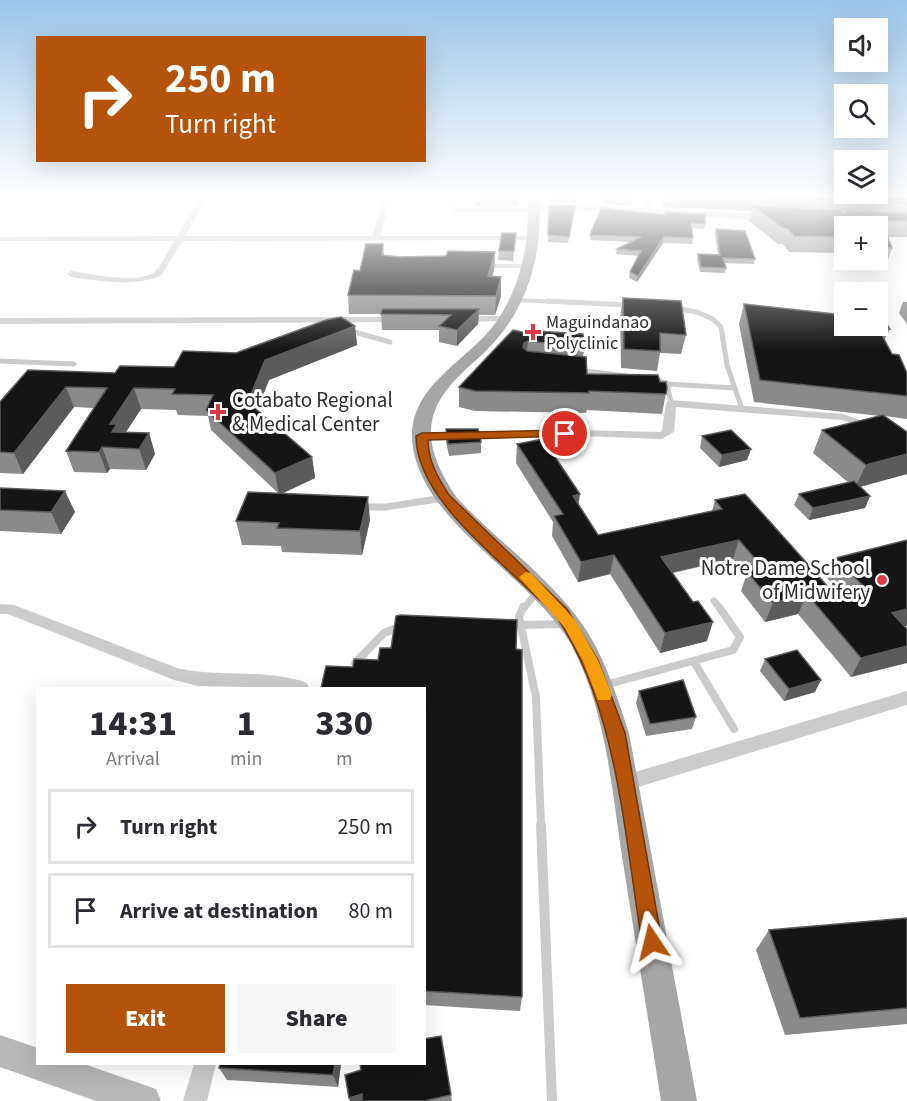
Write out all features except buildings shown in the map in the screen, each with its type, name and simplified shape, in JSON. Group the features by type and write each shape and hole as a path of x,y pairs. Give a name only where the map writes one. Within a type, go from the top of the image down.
{"main road":[{"path":"531,247 510,309 496,332 430,399 422,418 422,436 429,474 445,498 540,589 570,624 601,686 616,733 679,1101"},
{"path":"0,1051 36,1064"},
{"path":"40,1065 144,1101"}],"street":[{"path":"70,274 113,278 149,278 158,274 174,247"},
{"path":"446,319 510,309"},
{"path":"0,321 410,319"},
{"path":"422,436 581,433 662,436 668,432 671,403 843,417 866,423 890,438"},
{"path":"0,609 17,612 76,633 174,674 199,680 288,682 299,687"},
{"path":"625,783 907,698"},
{"path":"195,1101 205,1065"}],"lane":[{"path":"481,266 526,266"},
{"path":"510,309 634,306"},
{"path":"669,308 697,312 713,319 721,327 742,409"},
{"path":"343,331 353,330 390,342"},
{"path":"0,361 74,364"},
{"path":"571,369 638,377"},
{"path":"650,378 661,379 668,384 735,388"},
{"path":"668,384 671,403"},
{"path":"353,507 386,507 445,498"},
{"path":"540,589 520,612 519,625 537,697 552,1101"},
{"path":"601,686 728,652 740,637 714,601"},
{"path":"508,625 570,624"},
{"path":"355,663 384,633 404,625 416,625"},
{"path":"694,662 734,729"}],"slow traffic":[{"path":"526,577 540,589 570,624 590,660 604,695"}],"place":[{"name":"Maguindanao Polyclinic","path":"533,332"},
{"name":"Cotabato Regional & Medical Center","path":"218,412"},
{"name":"Notre Dame School of Midwifery","path":"882,580"}],"route":[{"path":"565,434 422,436 422,446 429,474 445,498 561,612 579,638 590,660 616,733 652,942"}]}
